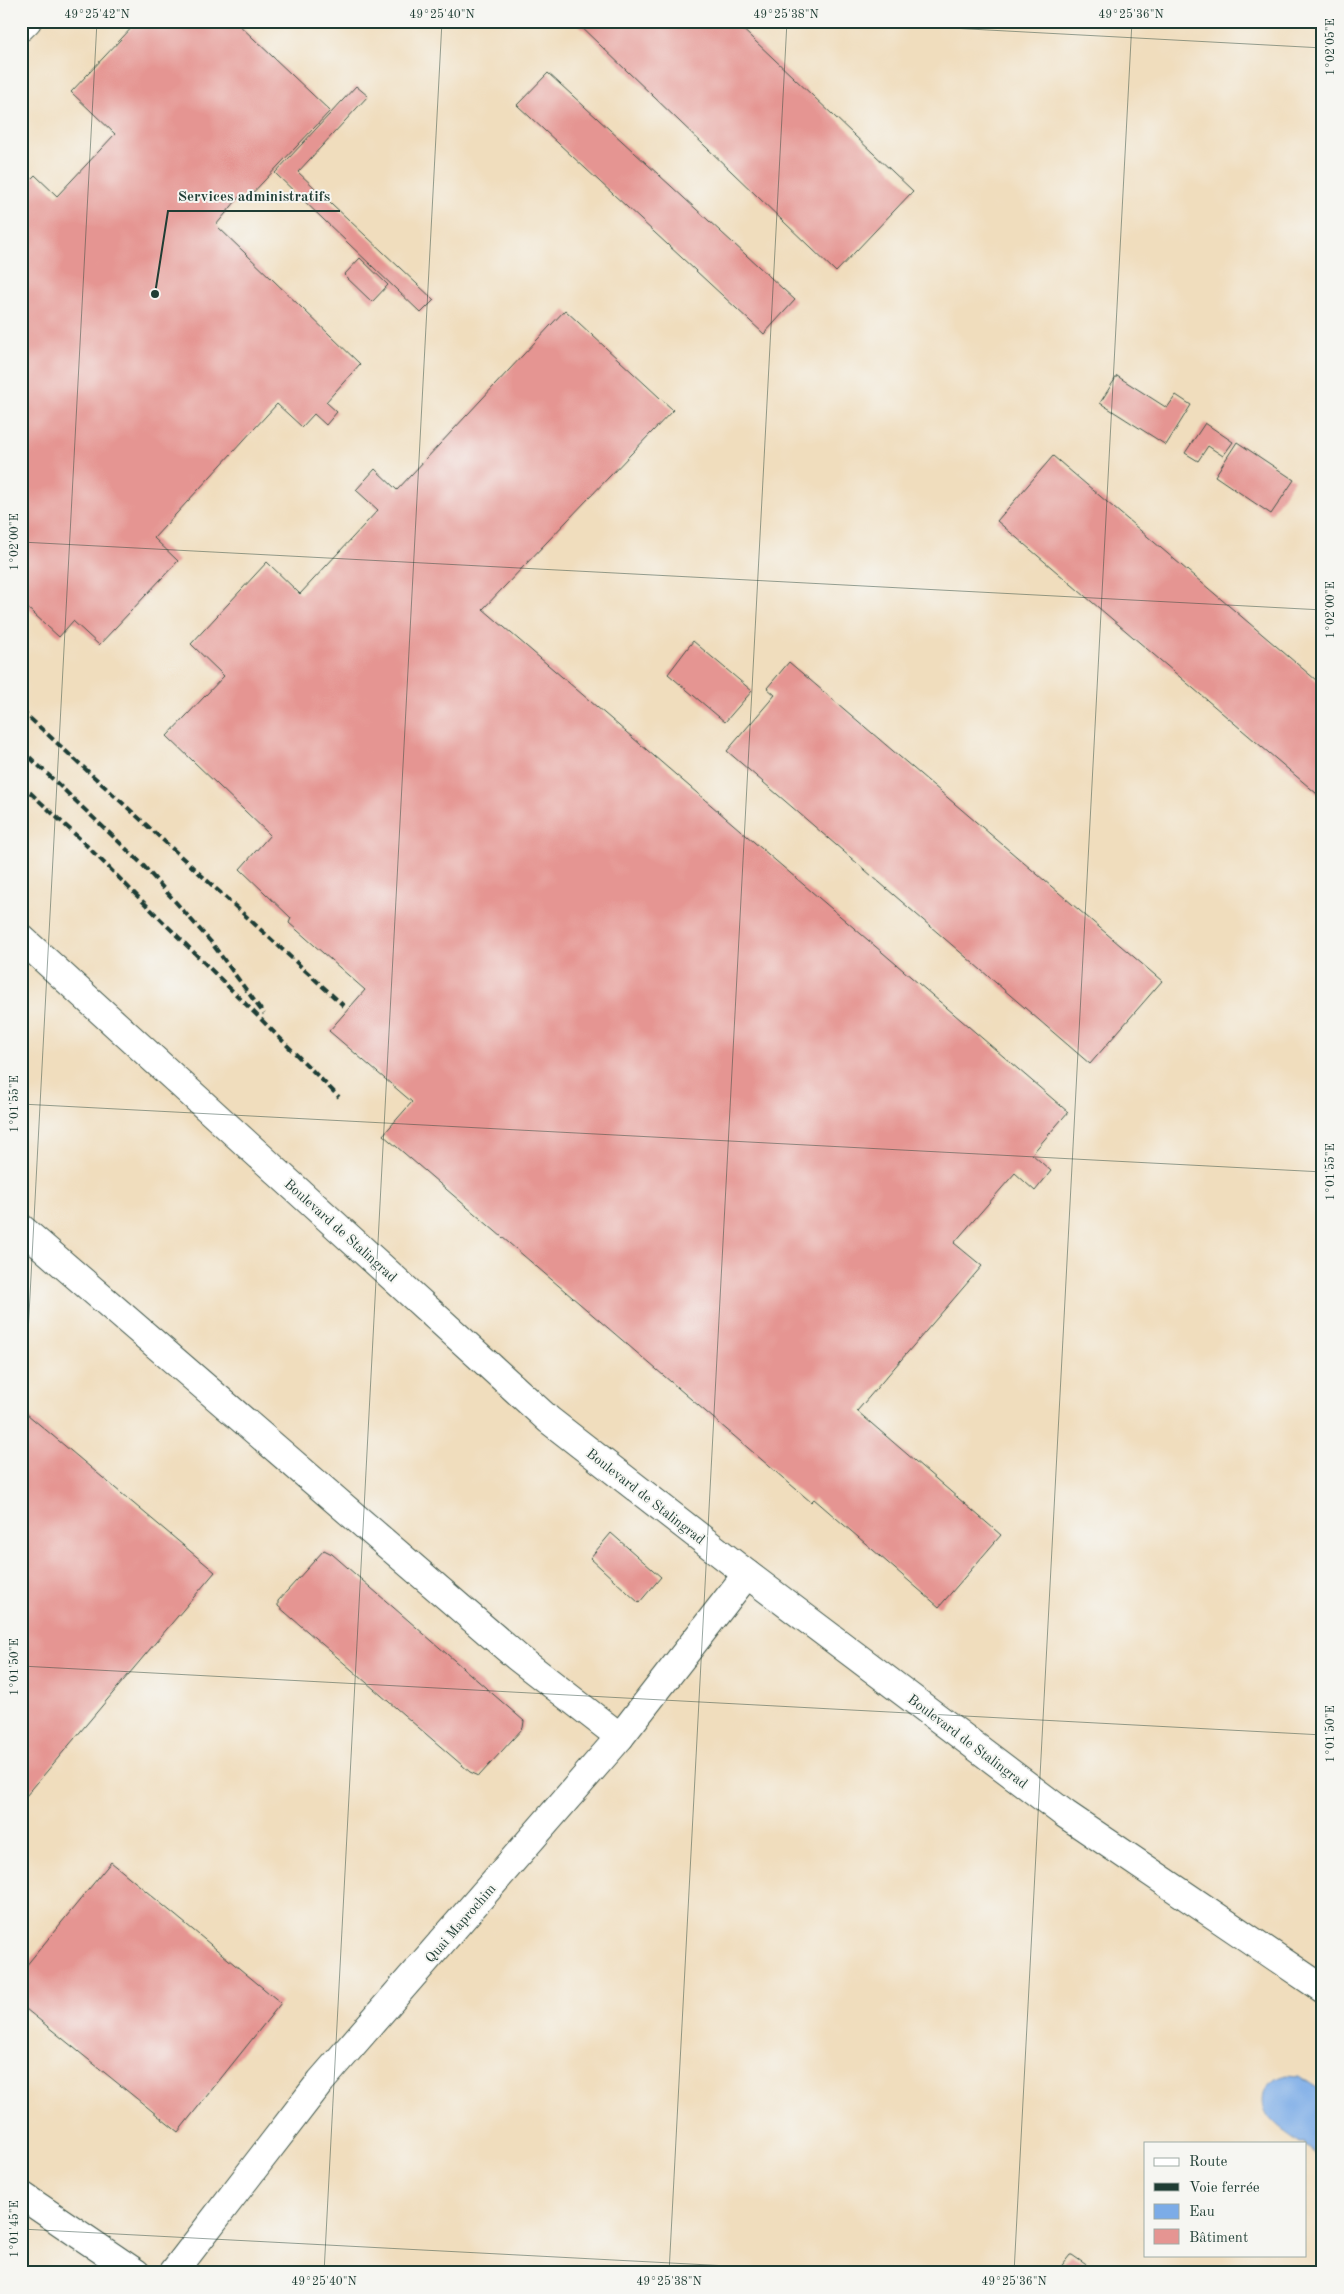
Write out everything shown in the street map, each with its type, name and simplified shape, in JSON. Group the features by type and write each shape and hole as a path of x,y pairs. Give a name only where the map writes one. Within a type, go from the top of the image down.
{"main road":[{"path":"21,27 26,21"},
{"name":"Boulevard de Stalingrad","path":"21,938 549,1420 747,1574 1065,1814 1323,1989"},
{"path":"21,1228 517,1656 620,1737"},
{"name":"Quai Maprochim","path":"173,2273 321,2081 620,1737 747,1574"},
{"path":"21,2195 136,2273"}],"water":[{"path":"1288,2075 1299,2076 1323,2092 1323,2158 1306,2147 1306,2142 1299,2142 1268,2116 1263,2102 1264,2093 1268,2086 1277,2079"}],"building":[{"path":"138,21 235,21 330,111 247,199 241,195 216,225 360,364 326,402 337,412 326,425 314,414 302,427 277,404 154,538 178,561 99,645 73,621 59,637 21,602 21,189 35,175 57,196 115,134 71,92"},
{"path":"575,21 734,21 913,191 836,272"},
{"path":"548,73 795,300 764,334 517,105"},
{"path":"356,86 368,96 298,172 434,300 421,313 275,173"},
{"path":"360,258 388,285 372,302 344,275"},
{"path":"565,310 673,410 483,609 1068,1112 1032,1154 1051,1171 1035,1191 1015,1173 954,1243 982,1266 857,1411 1001,1535 939,1607 814,1499 811,1502 383,1135 412,1102 329,1031 365,990 289,923 291,918 240,869 270,835 167,736 224,676 191,644 267,562 300,594 378,510 356,490 375,469 397,490"},
{"path":"1117,376 1167,408 1176,395 1191,405 1166,445 1100,403"},
{"path":"1205,423 1233,442 1223,456 1208,446 1198,461 1185,453"},
{"path":"1237,442 1294,480 1271,514 1215,476"},
{"path":"1053,456 1323,686 1323,799 997,521"},
{"path":"693,641 752,691 725,722 668,674"},
{"path":"789,662 1162,981 1090,1064 727,751 775,695 767,688"},
{"path":"21,1409 215,1572 21,1802"},
{"path":"611,1533 661,1577 639,1603 590,1558"},
{"path":"324,1550 332,1554 524,1721 523,1728 479,1776 470,1772 278,1606 278,1601"},
{"path":"111,1862 281,2003 178,2132 21,2005 21,1972"},
{"path":"1072,2255 1098,2273 1056,2273"}],"railway":[{"path":"21,710 344,1006"},
{"path":"21,749 141,863 211,942 264,1014"},
{"path":"21,784 79,838 339,1097"}],"place":[{"name":"Services administratifs","path":"155,294"}]}
